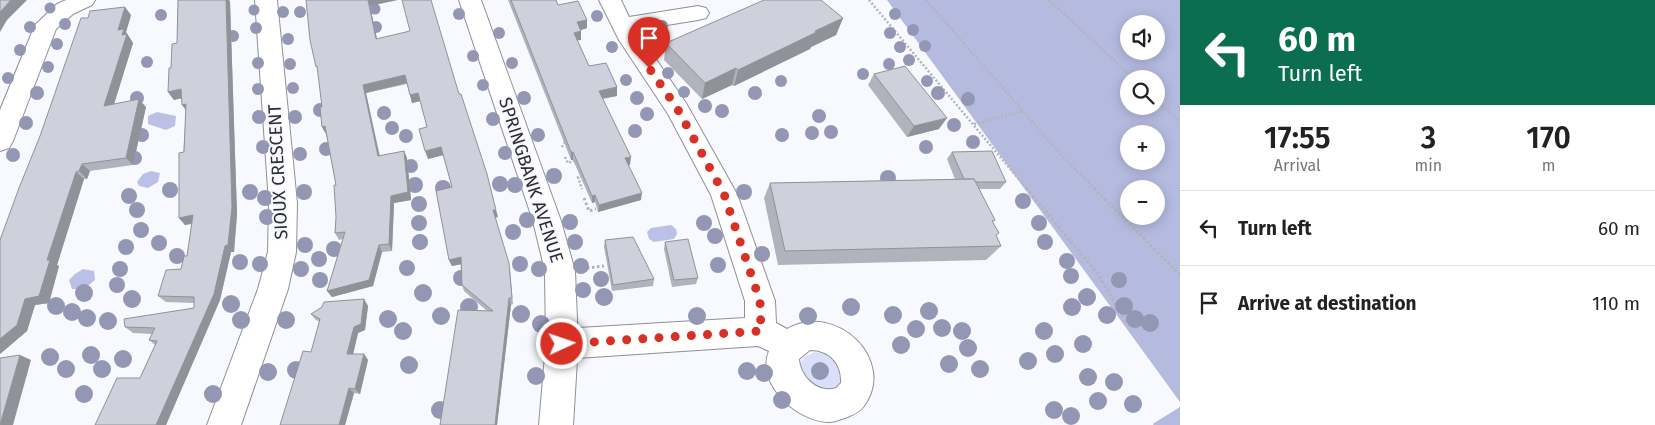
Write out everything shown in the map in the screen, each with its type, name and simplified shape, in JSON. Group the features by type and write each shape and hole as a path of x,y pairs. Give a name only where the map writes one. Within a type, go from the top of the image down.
{"street":[{"path":"0,141 46,25 65,9 84,0"},
{"name":"SIOUX CRESCENT","path":"224,425 273,289 282,252 283,203 266,0"},
{"name":"SPRINGBANK AVENUE","path":"470,0 555,246 562,290 562,344 556,425"},
{"path":"610,0 630,40 677,108 724,194 760,301 761,331"},
{"path":"623,25 698,14"},
{"path":"562,344 761,331 788,345"}],"path":[{"path":"868,0 1098,274 1126,324"},
{"path":"926,0 1063,157 1180,276"},
{"path":"1049,0 1124,70"},
{"path":"1165,108 1180,122"},
{"path":"974,124 1023,111"},
{"path":"562,147 565,140 570,139"},
{"path":"565,157 568,162 577,160"},
{"path":"582,176 578,177 582,189"},
{"path":"584,198 588,211 596,209"},
{"path":"586,268 604,266"}],"shaded area":[{"path":"887,0 1180,0 1180,402"},
{"path":"157,112 176,116 175,126 166,130 148,124 148,116"},
{"path":"151,171 160,173 158,182 148,188 139,186 137,182 143,174"},
{"path":"671,225 676,229 677,234 674,239 654,242 649,239 647,232 651,228"},
{"path":"83,269 94,271 95,280 84,289 72,289 69,280"},
{"path":"815,352 830,357 836,364 842,379 835,390 815,391 799,367 804,357"},
{"path":"1180,407 1180,425 1153,425 1154,423"}],"building":[{"path":"0,0 11,0 0,12"},
{"path":"178,0 226,0 232,207 228,245 225,246 214,294 156,425 95,425 117,378 140,378 157,341 149,340 155,328 125,327 124,319 194,308 194,297 158,296 166,270 181,269 184,256 187,256 193,215 179,218 179,153 184,152 186,104 182,105 181,89 168,92 172,44 177,43"},
{"path":"306,0 368,0 376,39 410,31 402,0 431,0 459,94 461,94 487,174 496,210 493,210 509,263 512,298 509,298 495,425 440,425 458,310 493,311 462,285 461,257 449,260 436,191 452,187 441,147 425,151 419,129 427,127 418,93 410,95 405,75 363,85 378,156 404,151 408,192 391,196 389,244 379,245 369,280 327,291 345,232 335,233 334,185 336,185 325,126 322,127 320,107 322,107 317,66 310,40"},
{"path":"511,0 556,0 558,5 578,1 587,20 577,22 581,31 574,33 589,66 606,63 617,87 599,91 631,157 625,158 642,193 599,205 595,195 592,196 573,152 571,152"},
{"path":"764,0 821,0 843,18 738,70 736,68 705,83 666,43"},
{"path":"125,7 118,30 124,29 122,35 127,34 104,106 139,99 126,158 82,164 79,171 76,172 47,260 50,260 39,296 25,299 17,325 0,339 0,240 40,136 81,18 88,18 90,11"},
{"path":"905,66 947,118 914,126 874,74"},
{"path":"992,151 1006,182 975,182 974,179 964,179 952,152"},
{"path":"974,179 995,220 992,221 999,233 996,235 1001,246 785,251 770,183"},
{"path":"633,237 654,279 613,285 605,240"},
{"path":"688,239 698,278 674,280 665,242"},
{"path":"364,299 361,324 354,327 347,354 364,354 355,389 349,388 339,425 280,425 303,351 311,352 320,319 311,314 322,307 324,302"},
{"path":"20,355 0,425 0,358"}],"route":[{"path":"562,344 761,331 760,301 724,194 677,108 649,68"}]}
